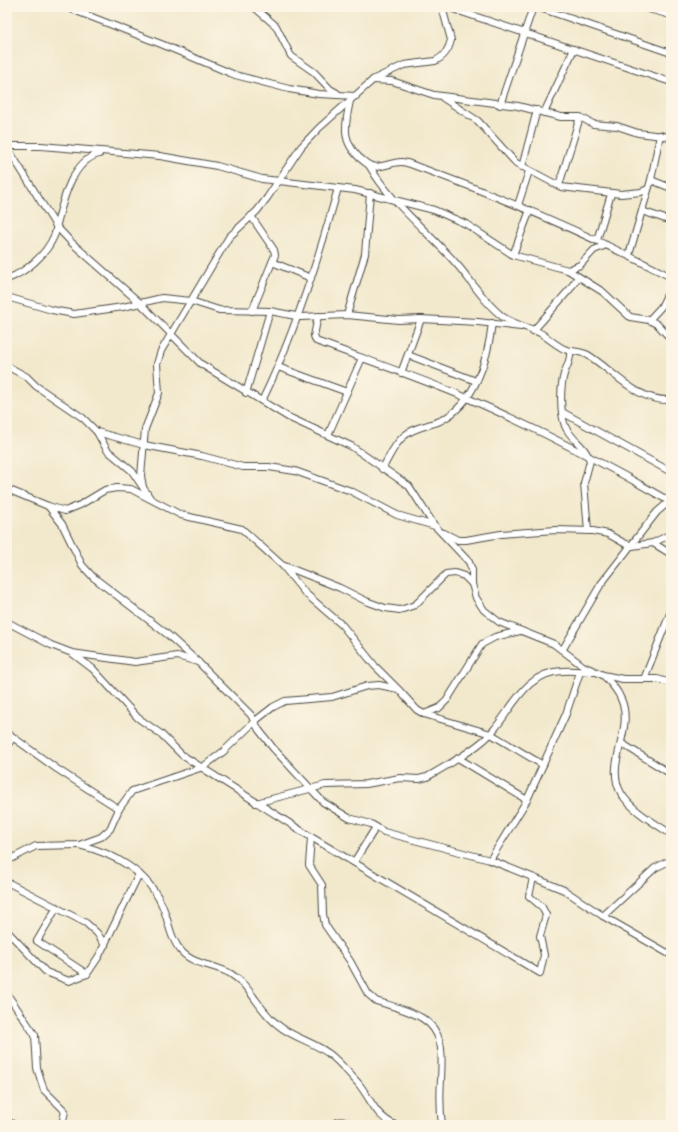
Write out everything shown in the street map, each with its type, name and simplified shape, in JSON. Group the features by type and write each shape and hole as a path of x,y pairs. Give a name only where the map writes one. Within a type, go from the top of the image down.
{"street":[{"path":"66,7 235,75 289,89 356,96"},
{"path":"254,7 276,26 295,59 314,72 333,92 342,95"},
{"path":"142,487 141,476 145,429 159,393 158,364 161,351 229,238 251,216 278,181 301,147 319,128 373,80 396,68 435,61 441,58 450,45 451,40 442,7"},
{"path":"447,7 671,82"},
{"path":"500,105 533,7"},
{"path":"537,7 671,53"},
{"path":"641,7 671,16"},
{"path":"544,113 574,49"},
{"path":"373,80 392,81 429,94 537,110 562,117 580,117 593,124 617,126 638,133 671,137"},
{"path":"440,96 478,120 509,157 522,167 559,185 612,194 634,193 648,189"},
{"path":"350,101 344,128 345,134 355,153 369,165 376,178 424,232 454,261 487,302 504,318 533,331 570,351 586,355 618,379 652,399 671,400"},
{"path":"522,167 537,110"},
{"path":"559,185 580,117"},
{"path":"629,255 651,180 660,135"},
{"path":"7,146 41,146 160,156 217,166 262,179 370,193 434,210 451,216 466,224 513,255 568,270 603,292 630,317 648,320 657,324 671,339"},
{"path":"7,146 56,226 72,243 139,302 201,364 246,393 288,417 351,446 382,469 409,486 434,525 469,562 472,570 472,584 476,598 484,610 499,622 520,631 540,637 563,649 571,658 595,672 623,679 657,679 671,683"},
{"path":"7,279 22,272 51,242 63,204 77,169 88,158 104,152"},
{"path":"369,165 379,167 396,162 408,163 530,210 629,255 671,277"},
{"path":"518,205 529,171"},
{"path":"651,180 671,188"},
{"path":"262,401 278,368 320,255 338,188"},
{"path":"347,315 365,254 370,193"},
{"path":"596,240 612,194"},
{"path":"513,255 530,210"},
{"path":"642,211 671,221"},
{"path":"251,216 274,250 275,255 252,311"},
{"path":"568,270 580,265 594,250 606,245"},
{"path":"272,262 311,278"},
{"path":"533,331 570,289 578,277"},
{"path":"648,320 661,307 671,287"},
{"path":"7,297 52,310 74,314 123,307 139,302 162,298 191,301 219,310 270,311 297,317 347,315 399,320 421,319 492,323 522,327"},
{"path":"246,393 270,311"},
{"path":"318,316 314,336 316,341 467,398 588,456 670,501 657,512 601,584 563,649"},
{"path":"401,373 421,319"},
{"path":"382,469 403,436 411,430 446,417 467,398 476,381 489,348 492,323"},
{"path":"570,351 571,360 564,376 562,412 568,433 588,456 589,467 584,483 588,531"},
{"path":"408,356 476,381"},
{"path":"328,435 362,358"},
{"path":"7,366 27,376 36,386 78,413 97,432 107,450 132,471 151,500"},
{"path":"278,368 347,392"},
{"path":"562,412 671,472"},
{"path":"97,432 144,445 202,456 243,468 270,467 295,471 351,490 397,515 434,525 449,536 466,540 500,534 556,530 588,531 604,533 632,546 653,543 671,534"},
{"path":"7,489 48,506 65,511 73,509 100,492 117,488 131,489 181,515 236,526 242,529 282,565 305,593 342,625 375,666 416,710 424,714 492,734 543,765"},
{"path":"48,506 62,524 76,555 93,577 167,634 199,663 254,721 273,748 323,802 336,812 348,818 376,827 384,832 490,860 564,890 603,916 671,955"},
{"path":"653,543 671,554"},
{"path":"282,565 340,588 377,606 392,609 404,609 415,605 446,574 455,573 464,576 472,584"},
{"path":"644,679 671,611"},
{"path":"7,622 72,653 93,669 138,718 161,734 182,755 203,767 256,803 540,973 544,955 540,936 546,915 542,907 529,896 533,878"},
{"path":"424,714 439,708 447,700 482,644 495,637 520,631"},
{"path":"72,653 135,662 177,656 199,663"},
{"path":"256,803 310,787 339,783 380,782 400,778 419,779 430,775 458,758 492,734 520,694 531,682 546,674 562,671 595,672"},
{"path":"490,860 527,800 566,714 580,672"},
{"path":"603,675 616,689 622,701 625,727 616,775 621,792 632,806 646,818 671,834"},
{"path":"79,845 106,833 114,824 118,809 132,791 203,767 224,751 254,721 272,707 285,701 332,697 367,686 379,685 398,689"},
{"path":"7,733 57,769 118,809"},
{"path":"7,746 13,737"},
{"path":"621,743 671,774"},
{"path":"458,758 527,800"},
{"path":"354,862 376,827"},
{"path":"312,837 309,865 322,885 325,925 350,961 365,991 376,1001 422,1018 431,1025 439,1036 443,1059 440,1092 442,1125"},
{"path":"7,861 36,846 79,845 95,849 118,858 126,863 139,874 154,891 162,904 170,933 181,951 197,962 221,969 238,979 277,1024 293,1035 317,1046 332,1056 358,1083 375,1110 395,1125"},
{"path":"603,916 655,868 671,860"},
{"path":"7,931 46,972 69,981 87,974 105,945 139,874"},
{"path":"7,882 86,923 97,933 105,945"},
{"path":"57,907 38,941 87,974"},
{"path":"7,994 35,1035 37,1068 47,1095 65,1111 62,1125"},
{"path":"7,1121 15,1125"},
{"path":"333,1125 336,1122 344,1121 352,1125"}]}
